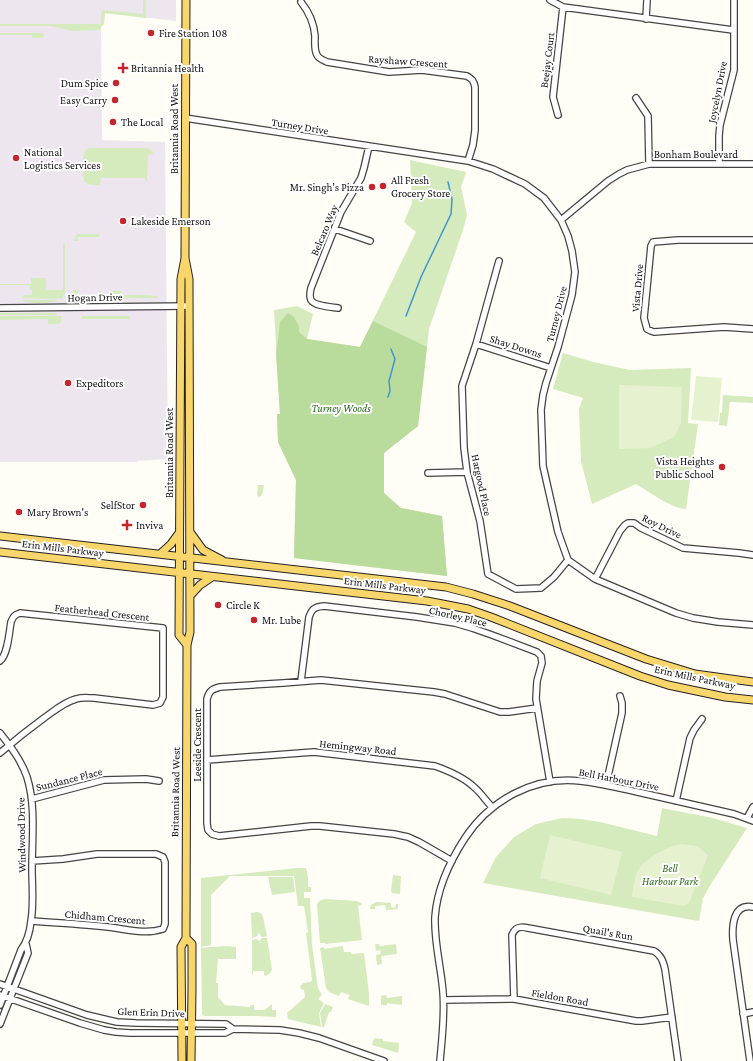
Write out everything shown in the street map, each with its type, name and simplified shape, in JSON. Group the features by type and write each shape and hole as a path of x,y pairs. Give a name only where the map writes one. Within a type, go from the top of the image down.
{"main road":[{"name":"Britannia Road West","path":"182,1061 181,947 186,938 187,645 190,632 189,279 185,258 186,0"},
{"name":"Britannia Road West","path":"185,258 180,279 179,636 187,645"},
{"path":"160,554 171,544 179,532"},
{"path":"190,532 203,550 226,562"},
{"name":"Erin Mills Parkway","path":"0,536 446,587 510,606 646,659 695,674 753,682"},
{"name":"Erin Mills Parkway","path":"0,552 427,601 468,610 491,617 640,676 668,685 753,700"},
{"path":"190,596 200,585 212,577"},
{"name":"Britannia Road West","path":"186,938 192,944 192,1061"}],"street":[{"path":"550,0 563,7 733,30"},
{"path":"646,19 647,0"},
{"name":"Joycelyn Drive","path":"719,164 720,126 734,70 734,0"},
{"name":"Rayshaw Crescent","path":"301,2 311,17 315,51 321,60 388,72 422,70 467,76 471,78 475,87 475,130 473,145 468,162"},
{"name":"Beejay Court","path":"558,115 553,97 563,7"},
{"path":"636,98 648,116 649,164"},
{"name":"Turney Drive","path":"185,118 468,162 493,170 525,184 544,198 561,220 568,236 575,272 572,295 543,395 541,410 543,466 558,532 568,560"},
{"name":"Belcaro Way","path":"338,308 313,303 310,300 311,288 341,212 361,178 369,146"},
{"name":"Bonham Boulevard","path":"561,220 619,174 627,170 649,164 753,164"},
{"path":"334,229 370,241"},
{"name":"Vista Drive","path":"753,240 678,240 653,242 650,246 644,318 647,329 654,332 724,327 753,329"},
{"name":"Hargood Place","path":"499,261 476,344 462,386 464,448 467,472 480,521 488,574 516,589 541,588 554,577 568,560"},
{"name":"Hogan Drive","path":"0,308 189,306"},
{"name":"Shay Downs","path":"476,344 551,368"},
{"path":"428,473 467,472"},
{"name":"Roy Drive","path":"595,579 620,531 628,523 634,523 641,528 683,548 753,555"},
{"path":"568,560 595,579 676,613 693,618 718,622 753,625"},
{"name":"Chorley Place","path":"301,681 309,617 312,611 317,607 324,606 455,623 492,634 537,652 541,656 542,663 537,681 537,708 550,782"},
{"name":"Featherhead Crescent","path":"0,661 3,658 5,651 10,622 15,615 20,613 163,628 163,699 160,703 153,705 94,698 75,699 58,707 9,745"},
{"name":"Leeside Crescent","path":"452,861 419,842 408,837 394,834 311,826 219,836 212,834 208,830 207,823 208,693 213,689 220,687 321,680 434,692 445,694 500,712 537,708"},
{"path":"606,785 622,713 620,696"},
{"path":"676,801 690,738 702,719"},
{"name":"Windwood Drive","path":"0,733 15,753 24,769 32,799 31,921 26,944 28,953 0,1024"},
{"path":"0,752 9,745"},
{"name":"Hemingway Road","path":"207,760 314,752 435,766 463,778 475,787 492,807"},
{"name":"Sundance Place","path":"32,799 104,780 146,779 159,781"},
{"name":"Bell Harbour Drive","path":"440,1061 444,1000 435,930 438,899 452,861 461,845 479,819 492,807 528,787 550,782 570,780 606,785 750,819"},
{"path":"750,819 753,806"},
{"name":"Chidham Crescent","path":"31,921 109,927 142,932 163,929 166,917 165,862 163,857 156,854 97,854 63,859 32,861"},
{"path":"750,1061 733,940 733,930 735,917 740,909 744,907 753,907"},
{"name":"Quail's Run","path":"514,999 512,935 514,930 518,927 654,951 658,954 663,964 678,1061"},
{"name":"Windwood Drive","path":"0,1005 2,995 7,987 21,950 26,944"},
{"name":"Glen Erin Drive","path":"0,984 95,1018 117,1022 136,1023 226,1024 233,1029"},
{"name":"Glen Erin Drive","path":"2,995 104,1030 130,1033 225,1033 233,1029 265,1029 299,1033 384,1061"},
{"name":"Fieldon Road","path":"444,1000 514,999 636,1021 672,1017"},
{"path":"744,1014 753,1012"}],"shaded area":[{"path":"0,0 176,0 176,21 105,13 104,24 101,27 102,140 165,142 168,459 137,462 0,462"}],"green space":[{"path":"143,0 146,0 146,18 105,13 104,24 101,27 101,30 73,31 50,26 0,26 0,24 101,24 101,14 103,10 143,14"},
{"path":"0,33 42,33 45,36 42,38 32,38 32,35 0,35"},
{"path":"90,148 150,149 153,154 148,155 147,181 145,181 145,178 101,178 100,185 86,183 83,176 84,152"},
{"name":"Turney Woods","path":"410,160 466,172 461,187 467,215 429,329 418,426 384,453 384,493 401,508 442,516 447,576 294,558 296,480 278,442 277,414 280,414 274,310 297,306 313,314 307,339 360,347 416,232 404,222 412,203"},
{"path":"78,234 100,234 99,237 78,237 78,241 73,241"},
{"path":"63,243 65,243 65,291 62,299 22,298 24,295 32,295 30,285 0,285 31,284 31,278 46,278 46,290 63,290"},
{"path":"73,290 78,290 78,295 99,295 99,291 103,293 102,298 76,298"},
{"path":"112,291 121,291 121,295 151,295 157,296 157,298 110,298 109,294"},
{"path":"22,300 59,300 30,303"},
{"path":"0,313 54,313 59,315 0,315"},
{"name":"Turney Woods","path":"288,313 294,317 299,326 299,332 307,339 360,347 373,321 427,347 418,426 384,453 384,493 401,508 442,516 447,576 294,558 296,480 278,442 277,414 280,414 276,354 280,322"},
{"path":"0,316 61,316 61,322 59,324 48,324 48,319 0,320"},
{"path":"82,316 129,316 129,319 82,319"},
{"path":"563,353 593,362 630,370 691,368 688,423 698,424 686,509 667,503 636,484 592,504 581,461 579,409 583,398 553,389"},
{"path":"696,376 722,378 718,422 691,420"},
{"path":"619,385 682,387 681,423 674,437 650,448 619,449"},
{"path":"723,395 753,397 753,403 730,402 727,426 719,425 720,413 722,412"},
{"path":"258,485 264,485 262,495 259,497 257,495"},
{"name":"Bell Harbour Park","path":"662,808 713,818 747,828 703,898 699,921 483,883 496,857 514,837 536,824 562,818 580,819 600,822 657,836"},
{"path":"550,835 622,852 611,895 540,878"},
{"path":"681,844 697,846 708,855 689,903 685,906 632,897 635,878 640,867 656,854"},
{"path":"306,868 308,887 311,887 311,892 304,892 304,898 310,898 312,945 318,988 322,995 318,999 324,1003 319,1013 321,1027 288,1019 287,1013 305,997 304,990 301,989 300,986 303,983 311,982 312,980 304,906 298,906 294,876 230,876 211,895 211,945 201,947 201,878"},
{"path":"393,875 401,876 400,894 392,893 391,891"},
{"path":"268,877 293,877 295,892 272,895"},
{"path":"325,899 357,901 361,903 362,905 358,906 362,940 325,944 320,943 317,905 320,901"},
{"path":"376,902 391,903 391,907 395,908 396,904 398,904 398,909 386,910 385,905 375,906 375,909 370,909 371,905"},
{"path":"258,912 262,914 267,936 262,937 258,932 256,937 252,938 251,913"},
{"path":"262,938 267,938 272,970 266,976 264,975 264,971 253,971 252,975 252,940 256,939 260,941"},
{"path":"375,944 379,944 380,946 396,944 397,954 381,956 382,964 377,965 376,955 381,954 380,950 376,951"},
{"path":"227,946 236,947 236,959 218,959 216,983 218,983 218,997 225,1005 250,1007 251,1005 254,1005 254,1010 265,1010 272,1004 272,1010 276,1010 276,1017 204,1016 202,1014 201,948"},
{"path":"343,946 344,952 351,952 351,954 364,953 369,1006 348,999 350,995 341,992 339,996 329,992 326,988 320,948 324,947 324,949"},
{"path":"386,995 387,998 402,996 402,1005 387,1003 387,1005 381,1005 381,996"},
{"path":"325,1004 333,1007 331,1012 329,1012 324,1027 322,1027 320,1013"},
{"path":"374,1038 399,1043 398,1053 372,1045"}],"waterway":[{"path":"406,316 421,277 451,214 452,199 448,182"},
{"path":"388,397 390,391 389,381 395,359 391,349"}],"place":[{"name":"Fire Station 108","path":"151,33"},
{"name":"Britannia Health","path":"123,68"},
{"name":"Dum Spice","path":"116,83"},
{"name":"Easy Carry","path":"115,100"},
{"name":"The Local","path":"113,122"},
{"name":"National Logistics Services","path":"16,158"},
{"name":"All Fresh Grocery Store","path":"383,186"},
{"name":"Mr. Singh’s Pizza","path":"372,187"},
{"name":"Lakeside Emerson","path":"123,221"},
{"name":"Expeditors","path":"68,383"},
{"name":"Vista Heights Public School","path":"722,467"},
{"name":"SelfStor","path":"143,505"},
{"name":"Mary Brown's","path":"19,512"},
{"name":"Inviva","path":"127,525"},
{"name":"Circle K","path":"218,605"},
{"name":"Mr. Lube","path":"254,620"}]}
